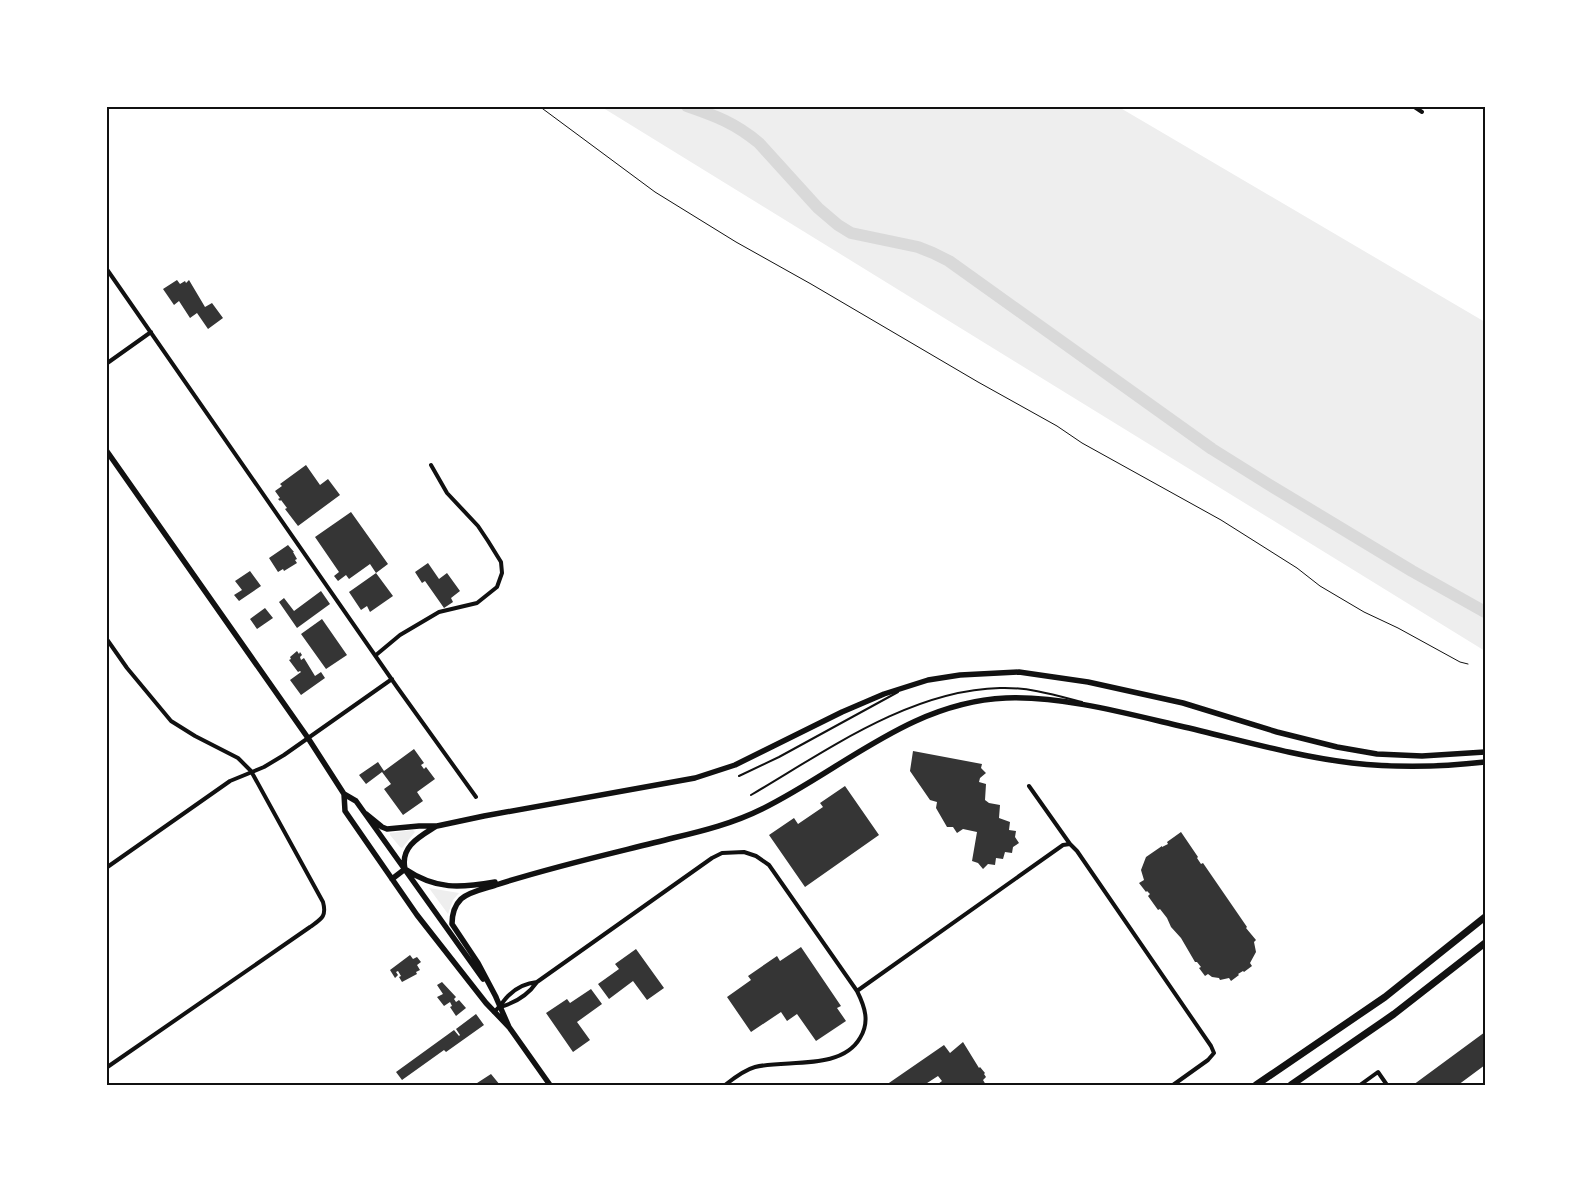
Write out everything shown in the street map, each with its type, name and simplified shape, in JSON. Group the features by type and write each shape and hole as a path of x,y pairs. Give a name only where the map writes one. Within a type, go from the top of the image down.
{"highway":[{"path":"1255,1085 1385,997 1485,917"},
{"path":"1290,1085 1394,1014 1485,942"}],"main road":[{"path":"106,450 308,738 344,794 345,811 392,879 436,940 494,1012 509,1027"},
{"path":"366,814 382,827 388,829 437,826 695,778 735,765 842,712 884,694 928,680 960,675 1019,672 1088,682 1183,703 1277,732 1337,747 1377,754 1422,756 1485,752"},
{"path":"405,869 420,878 445,886 476,885 516,878 702,831 761,810 895,730 930,714 953,707 1003,698 1031,698 1114,710 1302,755 1352,763 1408,767 1452,766 1485,762"},
{"path":"344,794 356,800 496,997"},
{"path":"405,869 405,855 409,846 419,836 437,826"},
{"path":"392,879 405,869"},
{"path":"516,878 463,897 456,905 452,918 454,929 478,963 509,1027 548,1084"}],"street":[{"path":"1413,106 1422,112"},
{"path":"106,268 476,797"},
{"path":"106,364 151,332"},
{"path":"376,655 400,635 439,612 477,603 497,587 502,573 501,562 483,533 447,493 431,465"},
{"path":"106,638 127,668 171,721 195,736 238,758 250,771 323,902 325,910 323,917 106,1068"},
{"path":"106,868 230,781 264,766 308,738 392,679"},
{"path":"1029,786 1077,851 1211,1046 1214,1053 1208,1060 1173,1085"},
{"path":"857,991 1063,845 1070,844"},
{"path":"500,1007 512,1004 525,995 537,982 712,858 722,853 744,852 756,856 769,865 857,991 864,1005 866,1019 864,1032 858,1042 846,1052 824,1060 755,1067 742,1073 725,1085"},
{"path":"494,1012 508,996 527,982 537,982"},
{"path":"1360,1085 1378,1072 1387,1085"}],"lane":[{"path":"739,776 779,757 888,696 928,680"},
{"path":"751,794 882,719 918,704 959,692 1000,688 1042,691 1114,710"}],"path":[{"path":"539,106 655,192 736,242 1057,426 1082,443 1221,520 1297,568 1320,586 1364,612 1398,628 1460,662 1468,664"}],"shaded area":[{"path":"600,106 1117,106 1485,322 1485,651"},
{"path":"413,830 415,832 402,848 390,835 390,833"},
{"path":"429,888 459,893 453,900 448,914"}],"building":[{"path":"177,280 180,284 185,281 186,283 189,280 205,307 212,303 223,318 208,329 197,313 190,318 179,301 174,305 163,289"},
{"path":"306,465 320,485 328,479 340,495 298,526 285,509 287,508 278,499 280,498 275,491 282,486 280,484"},
{"path":"351,512 388,564 376,573 370,564 349,579 346,575 338,581 334,576 339,572 315,537"},
{"path":"288,545 294,552 297,563 284,571 283,569 278,572 269,558"},
{"path":"428,563 439,579 447,573 460,591 451,598 453,602 444,608 425,581 422,583 415,572"},
{"path":"250,571 261,586 239,601 234,595 242,590 235,581"},
{"path":"376,573 393,596 370,612 367,606 361,610 349,592"},
{"path":"321,591 330,604 297,628 279,602 284,598 294,611"},
{"path":"265,608 273,618 257,629 250,619"},
{"path":"322,619 347,655 326,669 301,634"},
{"path":"297,651 302,655 300,657 301,660 304,658 315,676 321,672 325,678 301,695 290,680 301,672 298,672 289,660"},
{"path":"414,749 424,763 421,765 424,769 426,767 435,779 417,792 423,801 403,815 384,789 391,784 382,772 366,784 359,775 378,762 384,771"},
{"path":"913,751 982,764 981,768 986,773 980,778 979,782 986,784 985,800 989,803 1000,805 999,818 1010,822 1009,830 1016,831 1015,837 1019,843 1013,847 1012,853 1005,852 1003,859 996,858 995,865 988,864 983,869 978,863 972,861 977,832 963,829 957,833 953,827 947,827 936,808 937,802 930,800 910,771"},
{"path":"845,786 879,835 805,887 769,835 794,818 798,824 823,807 820,803"},
{"path":"1181,832 1201,864 1203,863 1256,940 1254,942 1256,952 1250,963 1252,966 1238,974 1231,981 1229,978 1220,980 1208,974 1205,976 1181,938 1171,927 1167,918 1160,909 1158,910 1148,896 1150,894 1139,883 1144,880 1141,870 1146,857 1168,844 1167,842"},
{"path":"801,947 841,1006 837,1008 846,1021 816,1041 797,1014 787,1021 781,1012 751,1032 727,997 751,980 748,976 777,956 780,961"},
{"path":"636,949 664,988 647,1000 633,981 609,999 598,984 619,969 615,964"},
{"path":"410,955 413,959 417,957 421,962 417,965 420,970 416,972 417,974 402,982 398,971 396,972 398,975 395,978 390,970"},
{"path":"442,982 456,997 454,999 456,1002 459,1000 466,1008 456,1016 450,1007 452,1006 450,1002 444,1006 437,997 443,994 437,985"},
{"path":"591,989 602,1004 577,1022 590,1040 573,1052 546,1013 567,999 570,1003"},
{"path":"476,1014 484,1025 446,1052 444,1050 402,1080 396,1072 454,1030 459,1036 456,1029"},
{"path":"1485,1032 1485,1065 1458,1085 1413,1085"},
{"path":"963,1042 979,1068 985,1073 986,1077 983,1080 986,1085 939,1085 942,1081 938,1076 924,1085 886,1085 944,1045 950,1053"},
{"path":"491,1074 500,1085 474,1085"}],"waterway":[{"path":"687,106 725,121 742,130 759,143 818,208 838,225 851,233 918,247 949,261 1212,449 1412,571 1485,612"}]}
